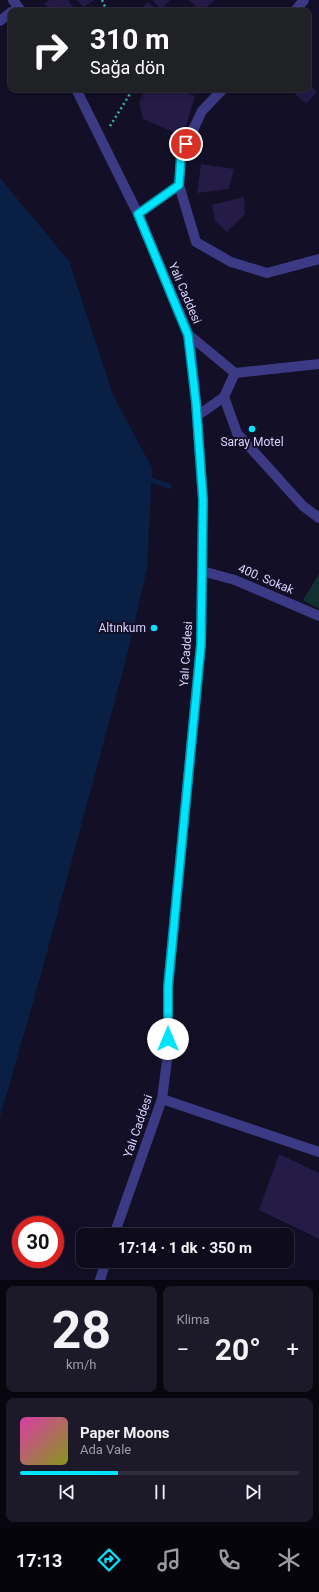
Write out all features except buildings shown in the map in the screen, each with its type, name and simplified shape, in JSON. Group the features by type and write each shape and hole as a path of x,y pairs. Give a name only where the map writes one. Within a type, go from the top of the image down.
{"street":[{"path":"297,8 304,0"},
{"path":"0,21 8,14"},
{"name":"Yalı Caddesi","path":"77,92 100,141 138,214 188,335 198,416 203,500 201,644 168,987 168,1052 162,1099 116,1228"},
{"path":"220,92 202,111 181,155 179,185 196,242 231,262 267,273 319,259"},
{"path":"138,214 179,185"},
{"path":"188,335 235,373 319,364"},
{"path":"198,416 224,397 235,373"},
{"path":"224,397 238,433 303,506 319,518"},
{"name":"400. Sokak","path":"202,571 235,580 319,616"},
{"path":"162,1099 319,1152"},
{"path":"100,1280 104,1268"}],"path":[{"path":"100,141 131,92"}],"green space":[{"path":"319,574 319,609 303,600"}],"water":[{"path":"0,178 69,261 113,395 152,468 147,569 125,663 40,978 0,1117"}],"waterway":[{"path":"151,480 169,486"}],"place":[{"name":"Saray Motel","path":"252,429"},
{"name":"Altınkum","path":"154,628"}],"route":[{"path":"168,1039 168,987 201,644 203,500 195,389 188,335 138,214 179,185 181,155 186,144"}]}
